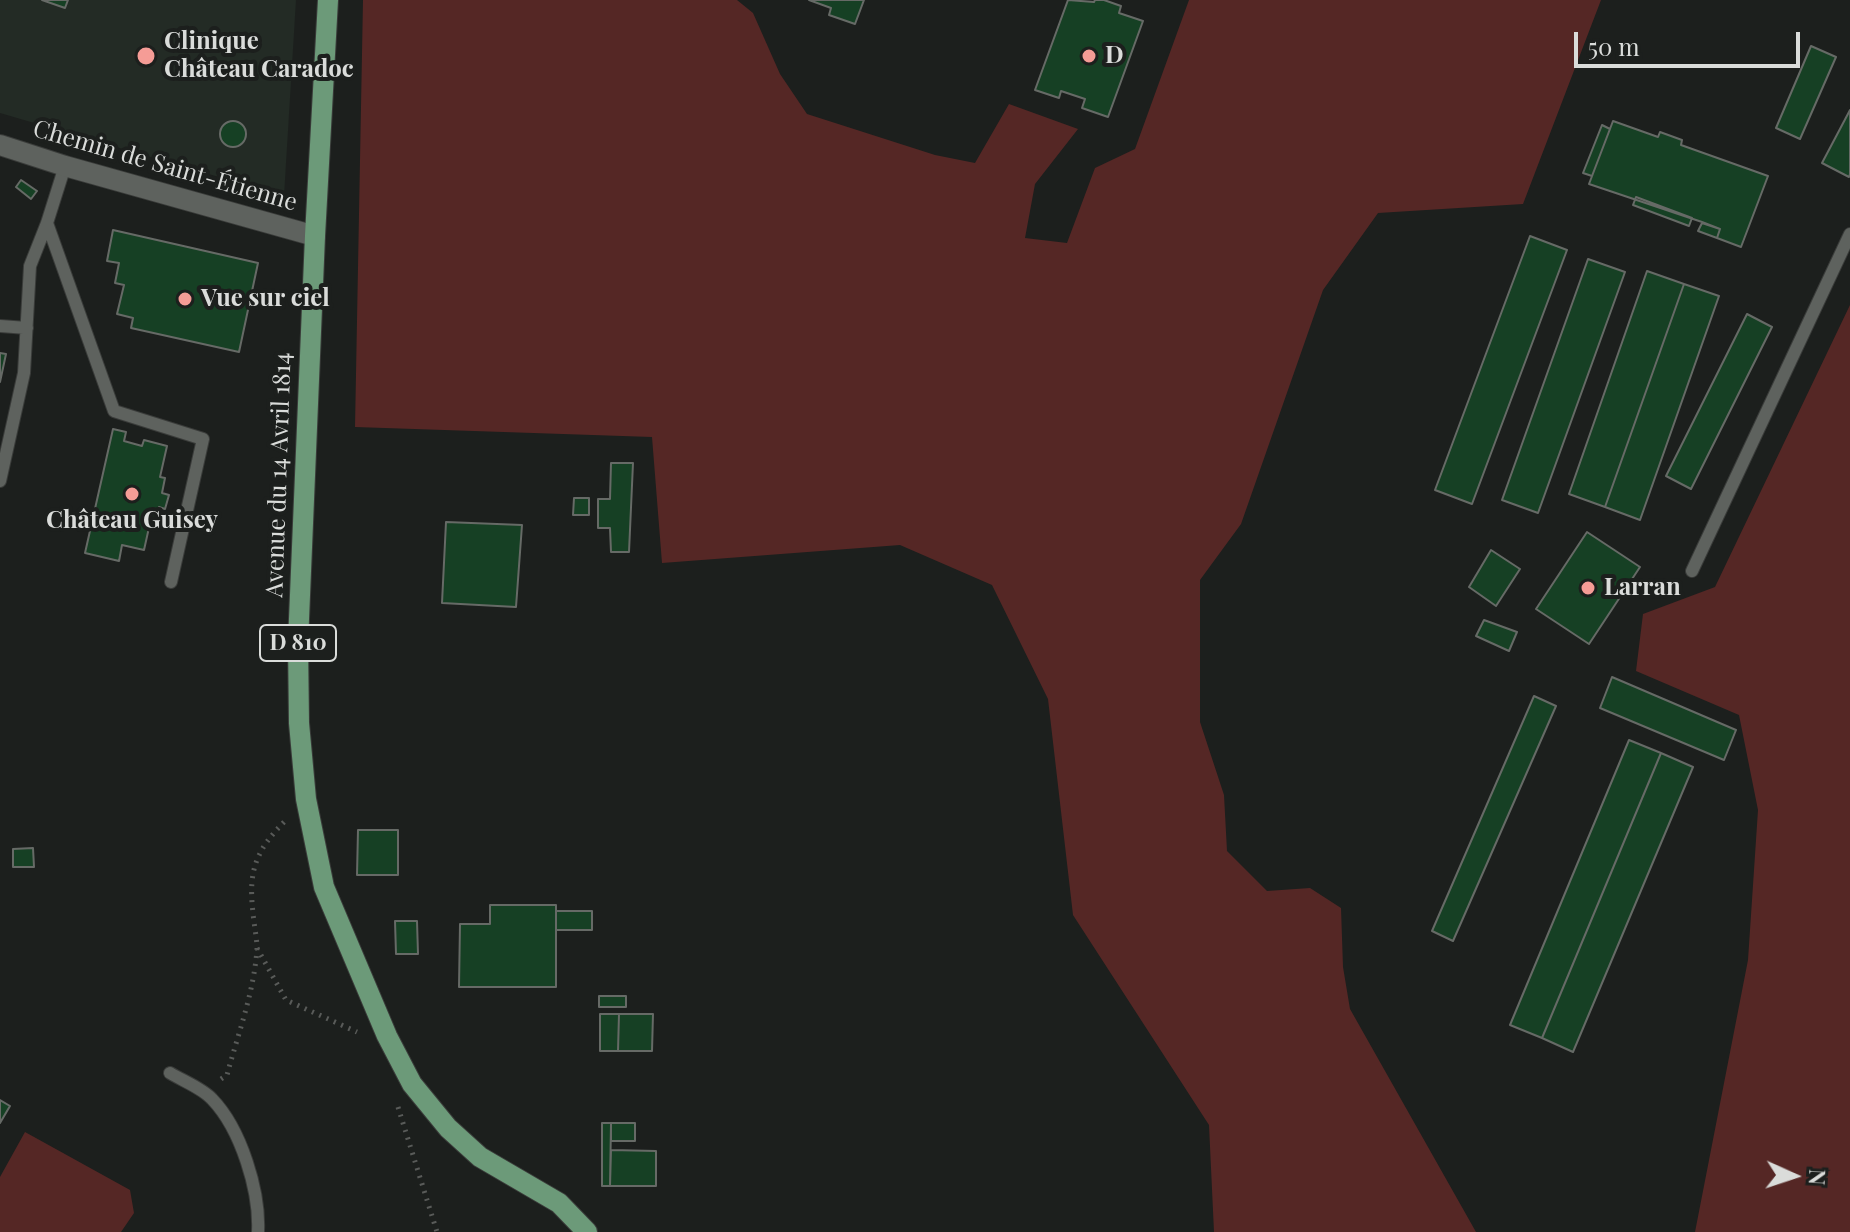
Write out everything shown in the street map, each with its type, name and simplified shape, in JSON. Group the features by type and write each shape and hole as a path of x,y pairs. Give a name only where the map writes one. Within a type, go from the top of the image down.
{"main road":[{"name":"Avenue du 14 Avril 1814","path":"328,0 298,643 299,723 306,799 324,887 387,1036 412,1084 448,1128 480,1157 559,1203 587,1232"}],"street":[{"name":"Chemin de Saint-Étienne","path":"0,145 315,236"}],"lane":[{"path":"1,476 24,373 30,266 65,166"},
{"path":"47,223 114,411 203,439 171,582"},
{"path":"1692,571 1850,234"},
{"path":"0,326 27,328"},
{"path":"170,1073 211,1098 232,1129 248,1164 258,1232"}],"path":[{"path":"221,1079 227,1075 248,1001 257,948 252,868 267,839 306,799"},
{"path":"257,948 286,1000 380,1043 387,1036"},
{"path":"396,1103 437,1232"}],"shaded area":[{"name":"Clinique Château Caradoc","path":"0,0 296,0 284,196 0,113"},
{"path":"363,0 737,0 753,13 780,74 807,114 935,155 975,163 1009,104 1078,129 1035,184 1025,238 1067,243 1095,168 1135,149 1189,0 1601,0 1523,204 1378,213 1323,290 1241,524 1200,580 1200,722 1224,795 1227,851 1267,891 1310,888 1341,908 1343,967 1350,1009 1476,1232 1214,1232 1209,1125 1073,915 1048,699 992,585 900,545 662,563 652,437 355,427"},
{"path":"1850,305 1850,1232 1695,1232 1748,960 1758,810 1739,715 1636,671 1643,614 1715,587"},
{"path":"25,1132 130,1190 134,1213 121,1232 0,1232 0,1177"}],"building":[{"path":"42,0 68,0 65,8"},
{"path":"809,0 864,0 855,24 829,15 831,8"},
{"name":"D","path":"1068,0 1104,0 1121,6 1119,13 1143,21 1108,117 1082,108 1085,99 1061,91 1059,98 1035,90"},
{"path":"1811,46 1836,57 1800,139 1776,128"},
{"path":"1850,110 1850,174 1849,177 1822,163"},
{"path":"233,121 242,125 246,134 242,143 233,147 224,143 220,134 224,125"},
{"path":"1613,121 1658,137 1660,132 1682,140 1681,145 1768,176 1741,247 1717,238 1720,229 1589,184"},
{"path":"1602,125 1610,129 1592,176 1583,173"},
{"path":"21,180 37,191 31,199 16,187"},
{"path":"1636,197 1692,218 1689,226 1633,205"},
{"path":"1702,223 1720,229 1717,238 1698,231"},
{"name":"Vue sur ciel","path":"113,230 258,263 239,352 131,328 133,318 117,314 124,285 115,283 119,263 107,261"},
{"path":"1530,236 1567,250 1472,504 1435,490"},
{"path":"1588,259 1625,272 1538,513 1502,500"},
{"path":"1647,271 1684,284 1605,507 1569,494"},
{"path":"1684,284 1719,296 1640,520 1605,507"},
{"path":"1747,314 1772,327 1691,489 1666,476"},
{"path":"0,353 6,354 0,382"},
{"name":"Château Guisey","path":"113,429 126,432 124,441 142,446 144,440 167,446 160,477 165,478 162,493 169,495 165,509 159,507 155,524 150,523 144,550 122,545 119,561 85,553"},
{"path":"611,463 633,463 629,552 611,552 610,528 598,528 598,499 610,499"},
{"path":"574,498 589,498 589,515 573,515"},
{"path":"446,522 522,525 516,607 442,603"},
{"name":"Larran","path":"1587,532 1640,567 1589,644 1536,609"},
{"path":"1491,550 1520,569 1496,606 1469,587"},
{"path":"1484,620 1517,632 1509,651 1476,636"},
{"path":"1612,677 1736,730 1724,760 1600,708"},
{"path":"1534,696 1556,706 1453,941 1432,931"},
{"path":"1629,740 1661,753 1542,1038 1510,1025"},
{"path":"1661,753 1693,767 1573,1052 1542,1038"},
{"path":"358,830 398,830 398,875 357,875"},
{"path":"33,848 34,867 13,867 13,849"},
{"path":"490,905 556,905 556,987 459,987 460,924 490,924"},
{"path":"556,911 592,911 592,930 556,930"},
{"path":"395,921 417,921 418,954 396,954"},
{"path":"599,996 626,996 626,1007 599,1007"},
{"path":"600,1014 619,1014 618,1051 600,1051"},
{"path":"619,1014 653,1014 652,1051 618,1051"},
{"path":"0,1100 10,1106 0,1123"},
{"path":"602,1123 611,1123 610,1186 602,1186"},
{"path":"611,1123 635,1123 635,1141 611,1141"},
{"path":"611,1150 656,1151 656,1186 610,1186"}],"place":[{"name":"Clinique Château Caradoc","path":"146,56"},
{"name":"D","path":"1089,56"},
{"name":"Vue sur ciel","path":"185,299"},
{"name":"Château Guisey","path":"132,494"},
{"name":"Larran","path":"1588,588"}]}
